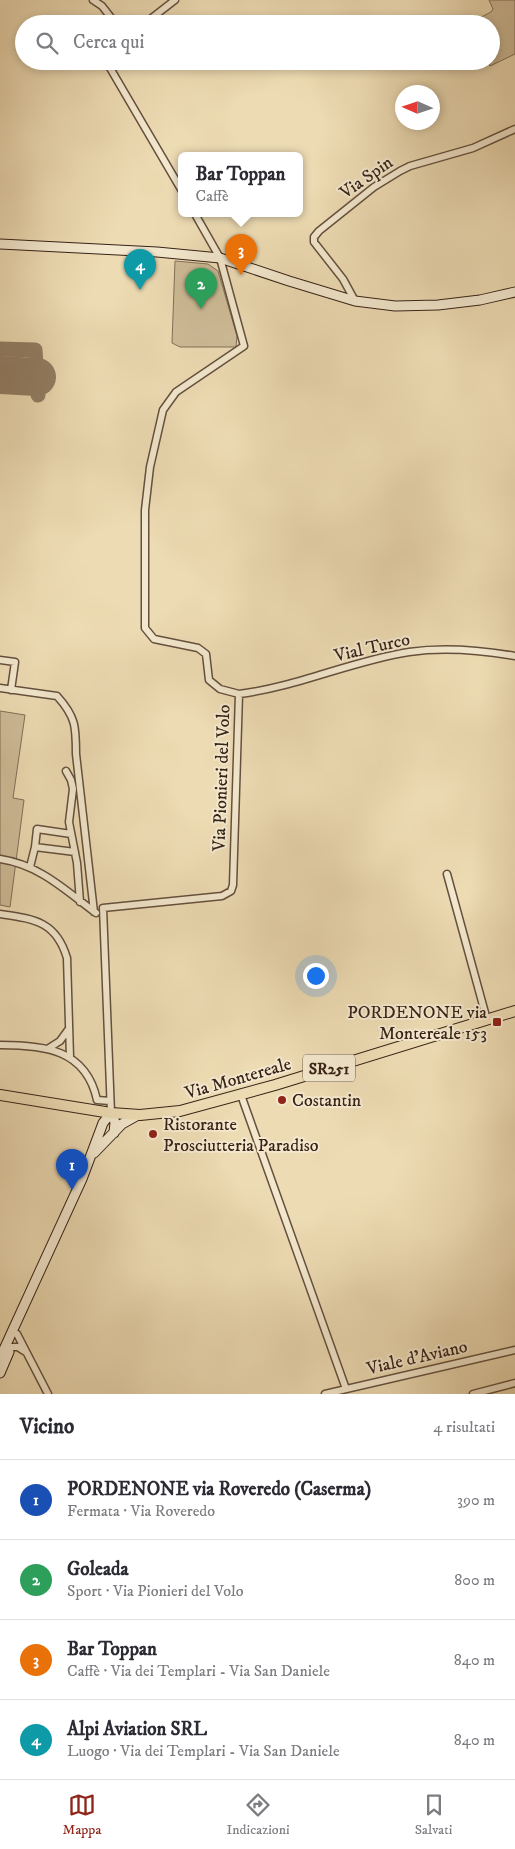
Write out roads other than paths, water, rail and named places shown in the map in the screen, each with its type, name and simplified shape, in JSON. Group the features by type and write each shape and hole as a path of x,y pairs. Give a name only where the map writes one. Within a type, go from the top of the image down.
{"main road":[{"name":"Via Montereale","path":"111,1113 140,1115 180,1111 241,1095 515,1011"},
{"name":"SR251","path":"0,1095 111,1113"}],"street":[{"path":"93,0 102,6 109,15"},
{"path":"156,15 175,0"},
{"path":"111,70 178,184"},
{"name":"Via Spin","path":"355,301 343,279 314,242 314,237 318,231 374,187 405,168 473,148 515,129"},
{"path":"197,217 220,258"},
{"path":"0,244 157,252 220,258 288,282 355,301 395,306 438,305 480,300 515,292"},
{"name":"Via Pionieri del Volo","path":"103,918 103,908 222,896 230,891 233,885 238,694 220,689 209,680 206,654 198,648 154,639 145,628 145,510 150,468 163,410 176,392 244,346 220,258"},
{"name":"Vial Turco","path":"238,694 261,691 376,659 409,652 481,650 515,656"},
{"path":"0,660 15,662 11,690"},
{"path":"0,688 57,696 72,715 76,728 76,754 94,912"},
{"path":"66,771 72,780 73,789 69,822 75,852 80,902"},
{"path":"30,867 37,830 71,834"},
{"path":"35,847 75,852"},
{"path":"0,859 30,867 58,882 80,902 103,918 110,1101 111,1113 115,1122 114,1133"},
{"path":"447,874 486,1020"},
{"path":"0,914 27,918 45,924 55,932 62,944 67,958 70,1057"},
{"path":"49,1048 60,1041 68,1030"},
{"path":"0,1046 49,1048 70,1057 89,1077 97,1100 110,1101"},
{"path":"241,1095 346,1389"},
{"path":"86,1109 96,1116 100,1130"},
{"path":"0,1358 92,1155 100,1130 111,1113"},
{"path":"92,1155 130,1119 140,1115"},
{"path":"0,1373 17,1334 37,1279"},
{"path":"17,1334 48,1394"},
{"path":"11,1347 18,1347 27,1354"},
{"path":"0,1366 11,1347"},
{"name":"Viale d'Aviano","path":"325,1394 515,1350"},
{"path":"473,1394 515,1383"}],"place":[{"name":"Bar Toppan","path":"241,275"},
{"name":"Alpi Aviation SRL","path":"140,290"},
{"name":"Goleada","path":"201,309"},
{"name":"PORDENONE via Montereale 153","path":"497,1022"},
{"name":"Costantin","path":"282,1100"},
{"name":"Ristorante Prosciutteria Paradiso","path":"153,1134"},
{"name":"PORDENONE via Roveredo (Caserma)","path":"72,1190"}]}
